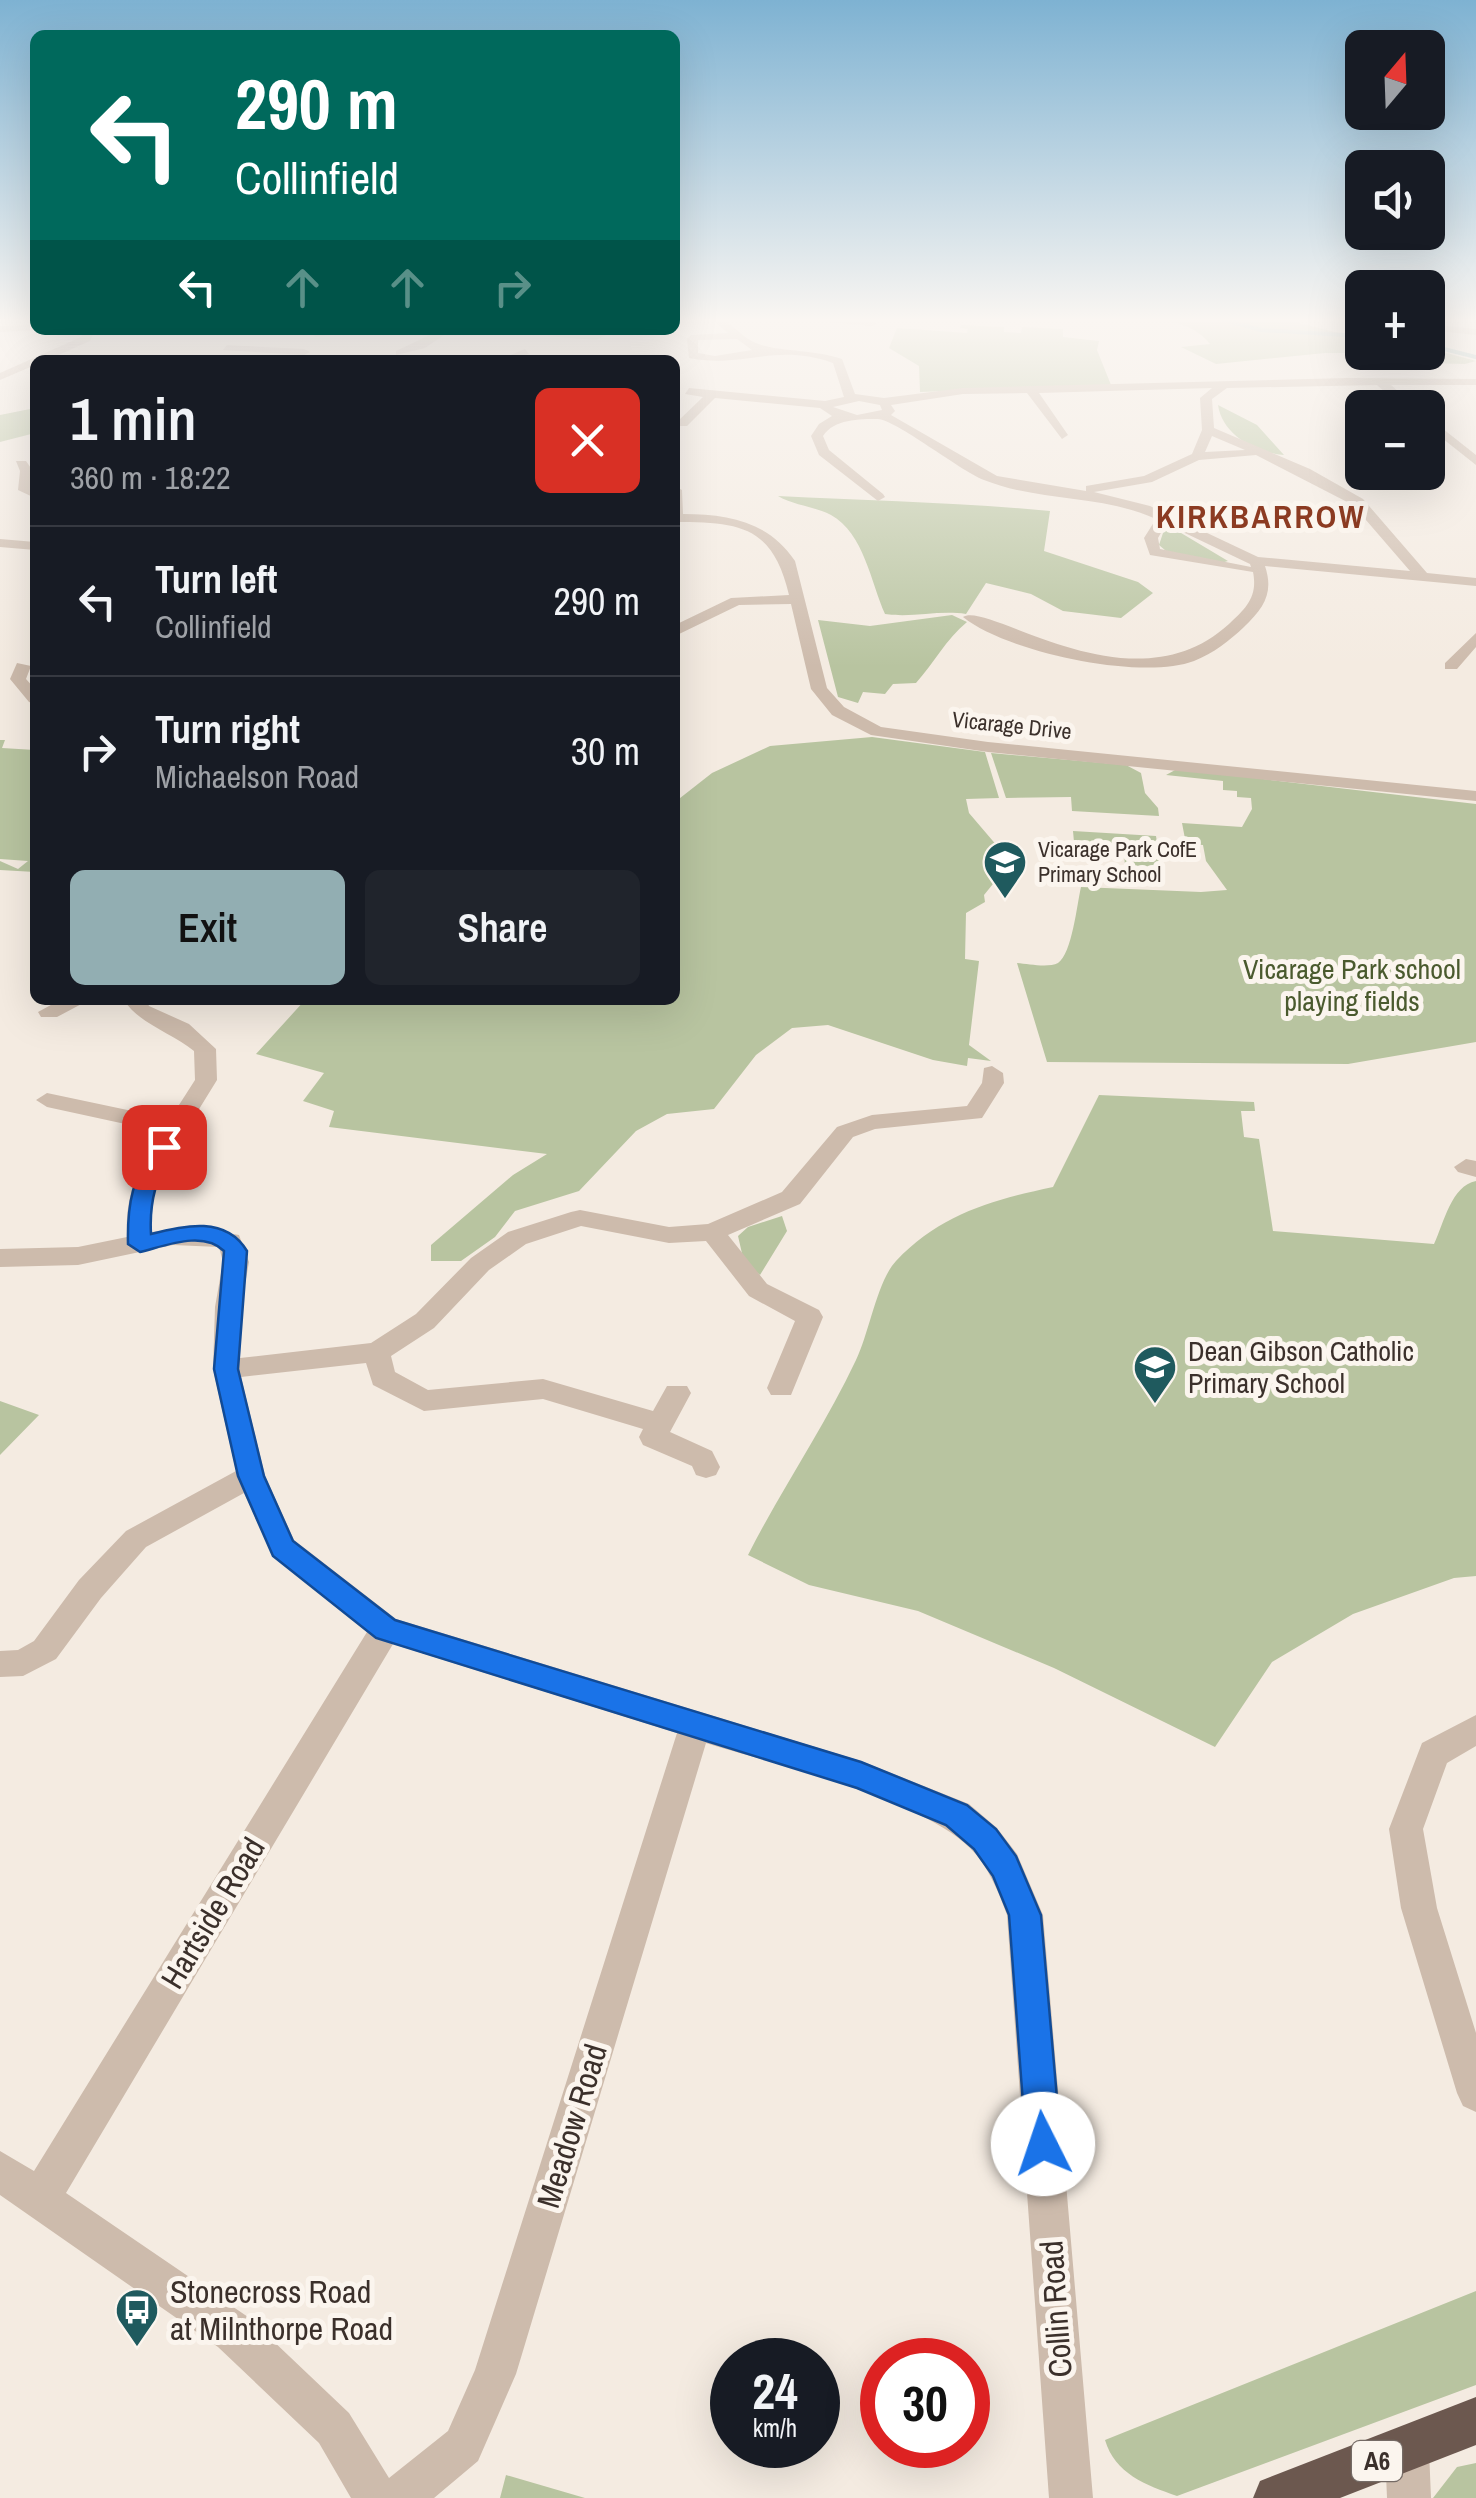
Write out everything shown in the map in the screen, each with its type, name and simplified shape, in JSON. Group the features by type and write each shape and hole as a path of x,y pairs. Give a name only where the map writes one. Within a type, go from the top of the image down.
{"highway":[{"name":"A6","path":"1278,2498 1476,2421"}],"street":[{"path":"819,434 823,452 878,497"},
{"path":"920,434 974,471 1009,484 1066,491 1143,508 1164,517 1228,554 1258,566 1265,582 1262,596 1249,614 1213,646 1189,657 1139,662 1062,653 1024,642 971,617"},
{"path":"1197,456 1206,434"},
{"path":"1215,434 1305,472 1358,502 1422,576"},
{"path":"1445,436 1476,462"},
{"path":"1066,491 1147,480 1197,456 1258,454"},
{"path":"5,466 30,460"},
{"path":"21,464 27,471 25,490 30,492"},
{"path":"1143,508 1147,480"},
{"path":"1164,517 1150,535 1154,552 1258,566 1476,582"},
{"name":"Vicarage Drive","path":"680,518 732,522 769,536 780,545 788,561 819,689 838,711 878,732 988,747 1476,796"},
{"path":"0,543 30,546"},
{"path":"680,629 736,601 798,599"},
{"path":"1451,666 1476,638"},
{"path":"0,664 29,665"},
{"path":"29,665 18,679 30,693"},
{"path":"49,1012 66,1005"},
{"path":"0,1258 76,1257 140,1244 138,1205 152,1166 206,1080 205,1049 181,1029 138,1005"},
{"path":"226,1369 377,1352 425,1320 480,1264 517,1238 580,1218 669,1235 712,1232 791,1198 845,1132 872,1122 974,1113 992,1083 992,1074"},
{"path":"47,1100 176,1128"},
{"path":"712,1232 758,1290 810,1317 781,1388"},
{"name":"Collin Road","path":"140,1244 178,1234 208,1233 230,1241 236,1262 228,1307 226,1369 251,1476 283,1548 386,1629 920,1798 956,1815 985,1839 1005,1866 1025,1915 1071,2498"},
{"path":"377,1352 383,1378 424,1401 543,1389 574,1395 702,1459 706,1468"},
{"path":"654,1435 678,1393"},
{"path":"0,1664 23,1664 45,1650 90,1590 136,1539 251,1476"},
{"name":"Hartside Road","path":"41,2198 386,1629"},
{"name":"Meadow Road","path":"399,2498 464,2446 495,2374 696,1724"},
{"path":"1476,1730 1434,1753 1406,1829 1419,1908 1476,2093"},
{"path":"0,2170 233,2332 334,2428 376,2498"},
{"path":"1407,2450 1410,2498"}],"green space":[{"path":"0,434 30,434 30,434 0,442"},
{"path":"1234,434 1265,434 1284,455 1262,450"},
{"path":"778,496 1050,511 1044,551 1138,582 1153,593 1121,618 1063,611 1031,594 986,583 966,614 885,614 859,546 842,523 825,512"},
{"path":"1166,524 1228,561 1221,563 1166,551 1159,545"},
{"path":"952,615 967,622 916,683 893,684 885,694 863,692 858,703 838,697 818,620 870,626"},
{"path":"872,737 985,752 999,798 966,799 969,813 998,847 997,879 984,895 985,902 966,913 965,959 979,961 969,1045 991,1061 968,1058 967,1066 933,1060 828,1025 792,1028 756,1055 714,1109 667,1114 636,1131 579,1191 515,1211 495,1237 461,1261 431,1261 431,1245 513,1175 547,1154 329,1127 334,1111 303,1101 324,1073 256,1054 300,1005 680,1005 680,798 712,773 770,746"},
{"path":"0,740 5,740 2,748 30,750 30,872 0,870 0,861 18,869 28,861 0,859"},
{"path":"991,753 1126,765 1141,773 1145,793 1158,808 1159,816 1072,811 1071,797 1006,798"},
{"name":"Vicarage Park school playing fields","path":"1177,769 1476,804 1476,1042 1348,1064 1047,1062 1017,963 1049,965 1063,958 1081,887 1227,890 1206,861 1203,845 1186,844 1182,823 1242,827 1252,809 1251,798 1223,790 1223,781 1166,775"},
{"path":"1073,831 1156,836 1163,882 1145,881 1143,866 1125,865 1123,844 1074,842"},
{"name":"Dean Gibson Catholic Primary School","path":"1099,1095 1254,1102 1255,1111 1241,1111 1244,1137 1259,1139 1273,1231 1434,1244 1454,1198 1467,1184 1476,1181 1476,1576 1454,1578 1353,1614 1272,1662 1215,1747 1054,1668 918,1611 809,1585 748,1555 844,1385 889,1270 913,1245 949,1220 1009,1197 1053,1187"},
{"path":"782,1216 787,1231 760,1275 744,1262 738,1236 748,1227"},
{"path":"0,1401 39,1415 0,1455"},
{"path":"1476,2291 1476,2385 1177,2496 1133,2477 1110,2452 1105,2440"},
{"path":"1476,2463 1476,2498 1433,2498 1457,2467"},
{"path":"506,2475 585,2498 500,2498"}],"place":[{"name":"Vicarage Park CofE Primary School","path":"1005,900"},
{"name":"Dean Gibson Catholic Primary School","path":"1155,1405"},
{"name":"Stonecross Road at Milnthorpe Road","path":"137,2348"}],"district":[{"name":"KIRKBARROW","path":"1261,517"}],"route":[{"path":"164,1147 152,1166 138,1205 140,1244 178,1234 208,1233 230,1241 236,1251 228,1307 226,1369 251,1476 283,1548 386,1629 861,1776 956,1815 985,1839 1005,1866 1025,1915 1043,2144"}]}
